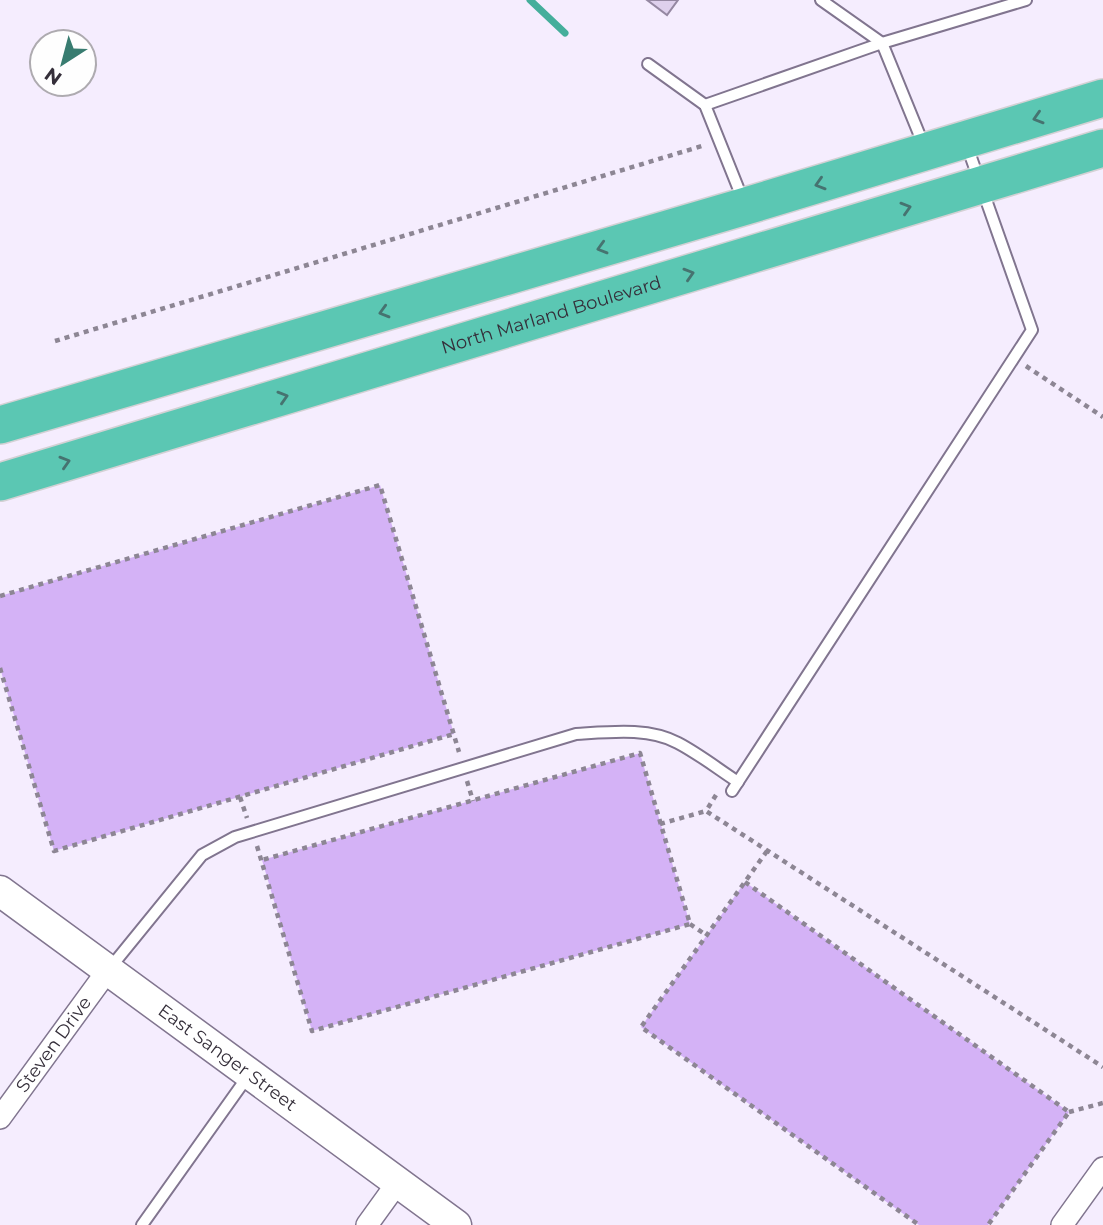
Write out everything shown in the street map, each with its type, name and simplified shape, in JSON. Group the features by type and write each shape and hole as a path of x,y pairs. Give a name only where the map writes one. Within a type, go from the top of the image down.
{"highway":[{"path":"0,425 1103,98"},
{"name":"North Marland Boulevard","path":"0,482 1103,148"}],"main road":[{"name":"East Sanger Street","path":"0,891 456,1225"}],"street":[{"name":"Steven Drive","path":"0,1118 108,970"},
{"path":"1062,1225 1103,1168"},
{"path":"367,1225 398,1182"}],"lane":[{"path":"821,0 882,43 926,152"},
{"path":"705,105 882,43 1026,0"},
{"path":"648,64 705,105 746,206"},
{"path":"108,970 202,855 235,837 576,734 611,732 676,742 733,783 1032,330 965,140"},
{"path":"142,1225 250,1074"}],"path":[{"path":"55,341 702,146"},
{"path":"1014,358 1103,417"},
{"path":"0,596 380,485 454,734 54,851 0,668"},
{"path":"690,924 312,1031 262,860 640,753 690,924 707,935"},
{"path":"660,824 706,811 733,783"},
{"path":"706,811 1103,1068"},
{"path":"767,851 641,1027 919,1225"},
{"path":"745,882 1069,1112"},
{"path":"988,1225 1069,1112 1103,1103"}],"shaded area":[{"path":"380,485 454,734 54,851 0,668 0,596"},
{"path":"640,753 690,924 312,1031 262,860"},
{"path":"745,882 1069,1112 988,1225 919,1225 641,1027"}],"building":[{"path":"647,0 678,0 667,15"}],"waterway":[{"path":"530,0 565,33"}]}
